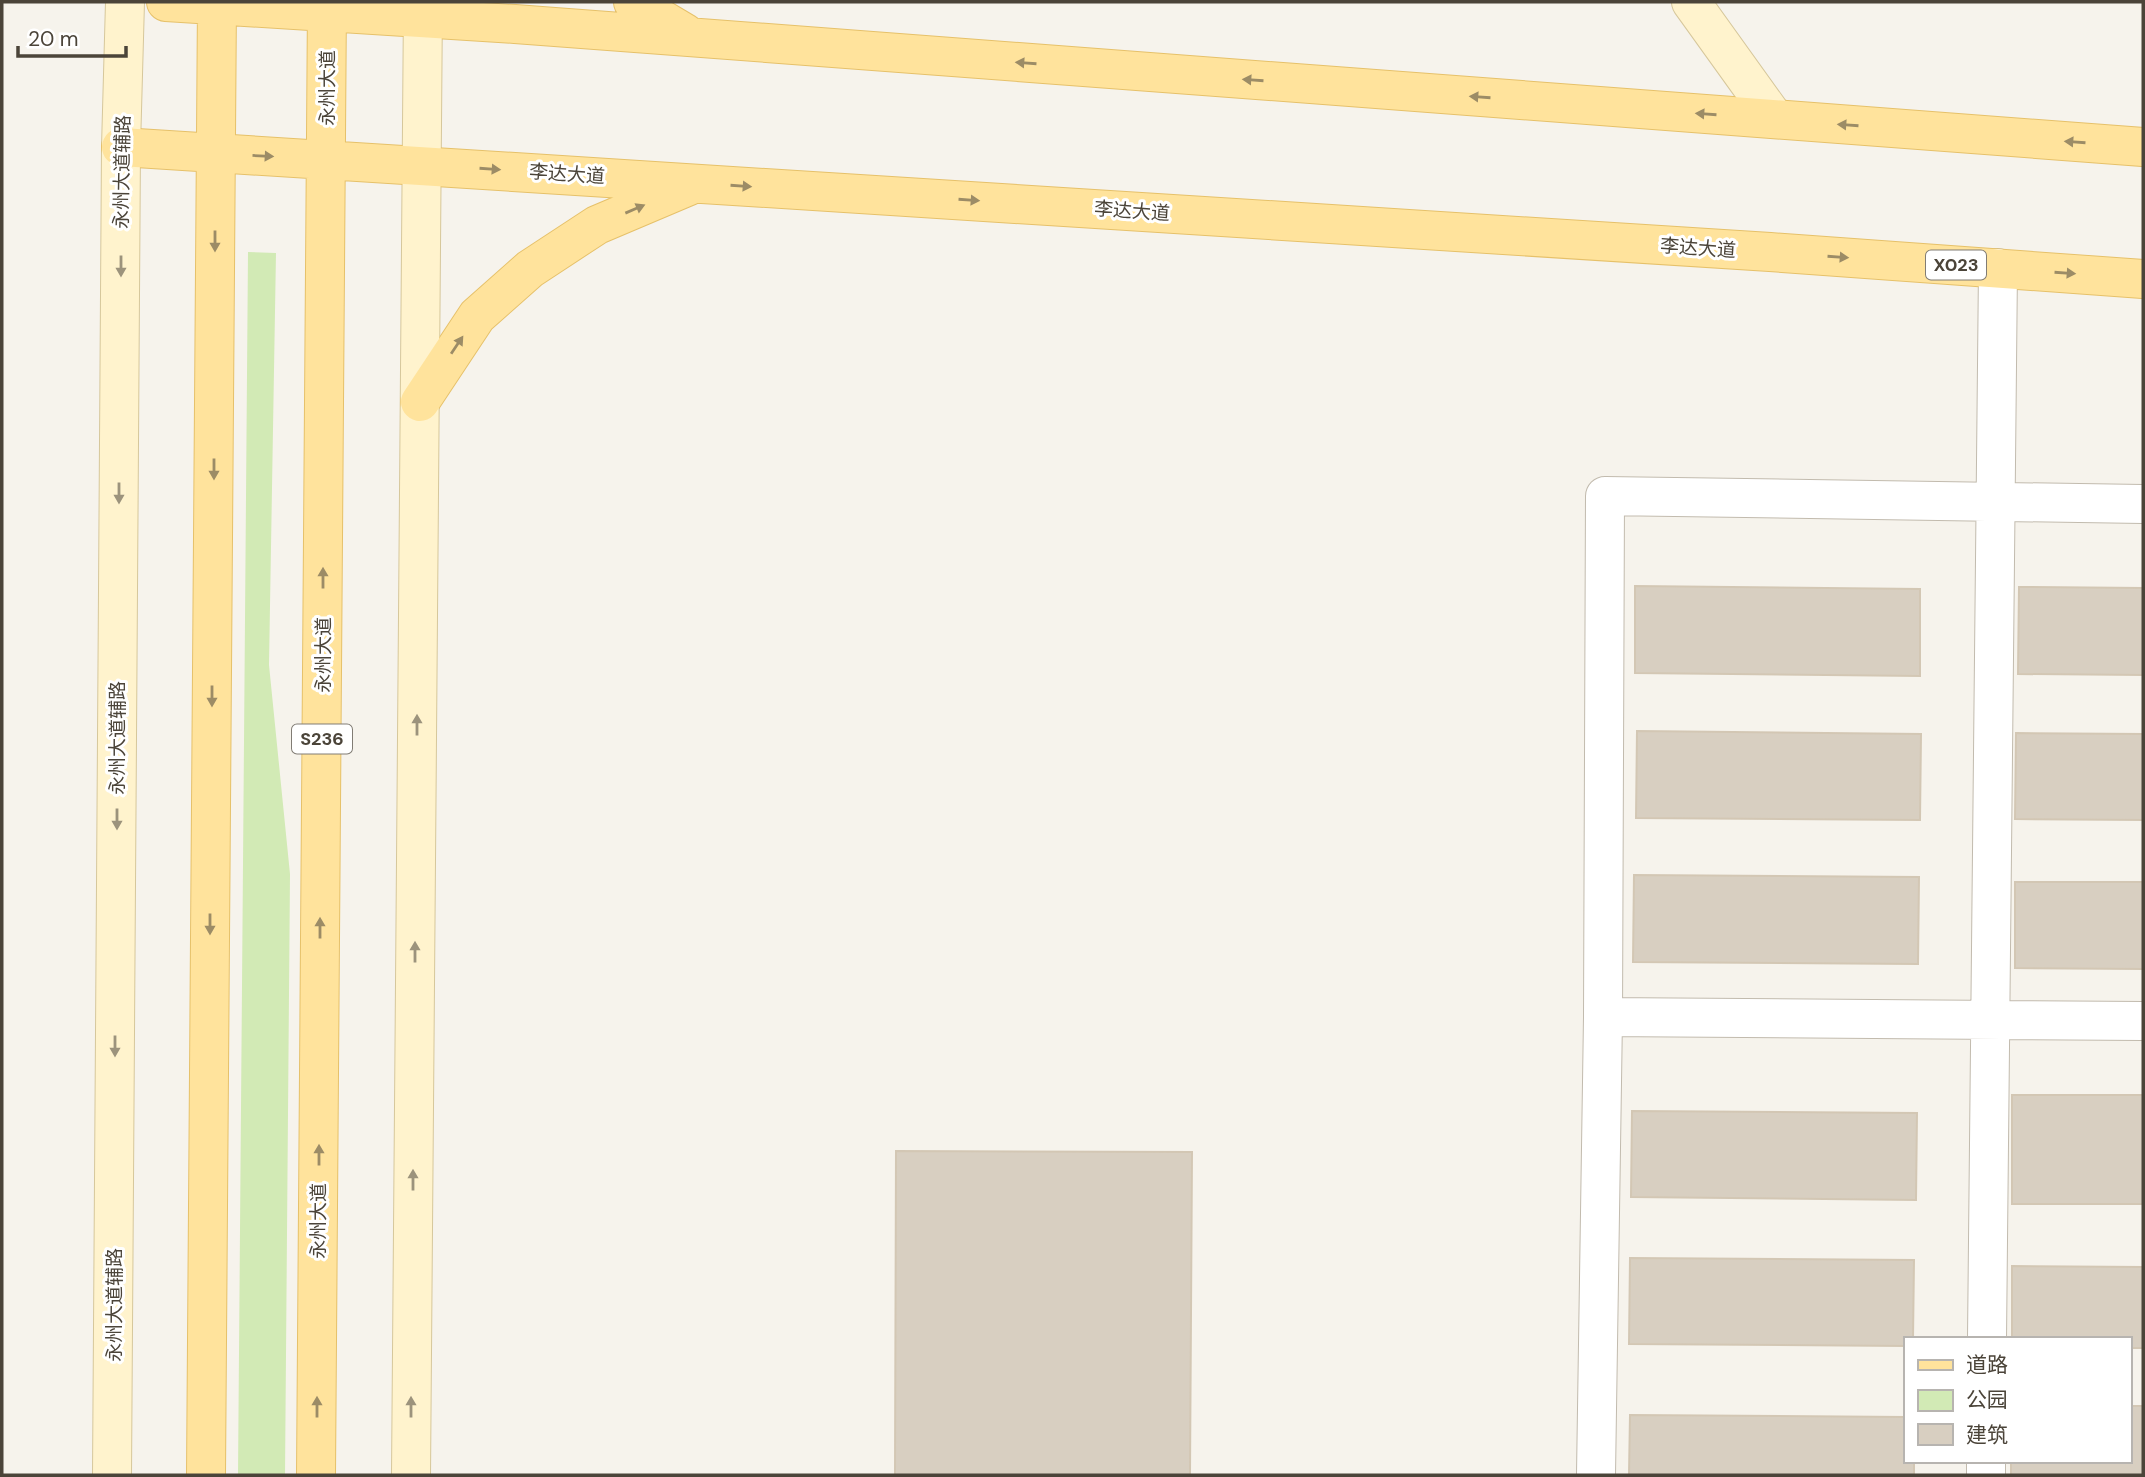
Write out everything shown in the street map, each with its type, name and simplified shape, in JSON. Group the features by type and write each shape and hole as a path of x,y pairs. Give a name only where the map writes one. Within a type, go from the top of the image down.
{"main road":[{"name":"永州大道辅路","path":"112,1475 121,147 125,2"},
{"path":"166,2 423,10 693,38 2143,147"},
{"path":"633,2 693,38"},
{"path":"1691,2 1774,119"},
{"path":"206,1475 217,3"},
{"name":"永州大道","path":"316,1475 327,7"},
{"path":"411,1475 423,10"},
{"name":"李达大道","path":"121,147 1770,252 2143,279"},
{"path":"419,402 477,316 530,269 597,225 696,183"}],"street":[{"path":"1987,1337 1998,268"},
{"path":"1596,1475 1603,1017 1605,496 2143,504"},
{"path":"1603,1017 2143,1021"}],"green space":[{"path":"248,252 276,253 269,665 290,874 285,1475 238,1475"}],"building":[{"path":"1635,586 1920,589 1920,676 1635,673"},
{"path":"2019,587 2143,588 2143,675 2018,674"},
{"path":"1637,731 1921,734 1920,820 1636,818"},
{"path":"2016,733 2143,734 2143,820 2015,819"},
{"path":"1634,875 1919,877 1918,964 1633,962"},
{"path":"2015,882 2143,882 2143,969 2015,968"},
{"path":"2012,1095 2143,1095 2143,1204 2012,1204"},
{"path":"1632,1111 1917,1113 1916,1200 1631,1197"},
{"path":"896,1151 1192,1152 1190,1475 895,1475"},
{"path":"1630,1258 1914,1260 1913,1337 1904,1337 1904,1346 1629,1344"},
{"path":"2012,1266 2143,1267 2143,1348 2131,1348 2131,1337 2012,1337"},
{"path":"2131,1406 2143,1406 2143,1475 2011,1475 2011,1463 2131,1463"},
{"path":"1630,1415 1904,1417 1904,1463 1914,1463 1914,1475 1629,1475"}]}
